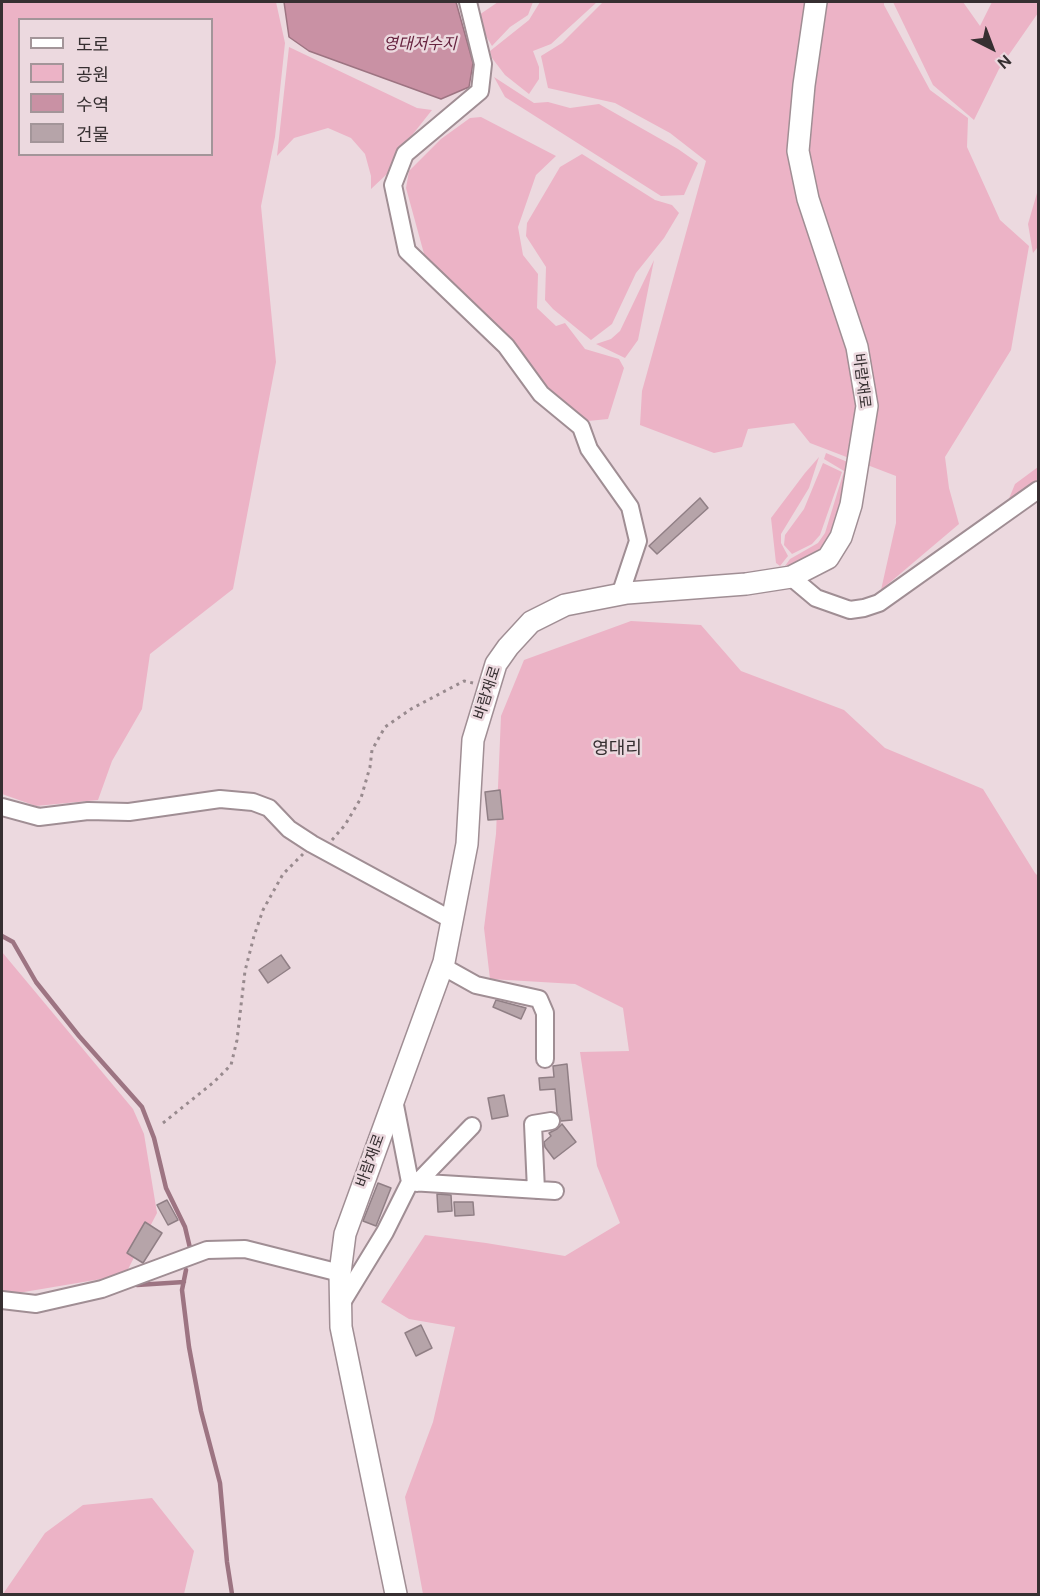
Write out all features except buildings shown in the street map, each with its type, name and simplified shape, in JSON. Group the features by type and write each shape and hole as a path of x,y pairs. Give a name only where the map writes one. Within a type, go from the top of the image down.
{"street":[{"path":"468,2 483,64 480,91 405,154 393,185 407,251 506,346 541,394 581,427 589,449 630,507 638,541 620,594"},
{"name":"바람재로","path":"396,1594 341,1327 340,1273 345,1234 442,966 467,844 473,740 496,664 531,622 565,605 620,594 746,584 791,577 828,558 841,537 851,505 867,406 857,347 808,199 798,151 805,75 816,2"},
{"path":"791,577 816,598 850,610 879,603 1038,490"},
{"path":"2,807 39,817 88,811 129,812 220,799 253,802 269,808 289,829 318,847 452,920"},
{"path":"442,966 476,985 539,999 545,1013 545,1059"},
{"path":"394,1099 414,1183"},
{"path":"536,1190 533,1124 551,1121"},
{"path":"341,1304 414,1183 472,1126"},
{"path":"414,1183 555,1191"},
{"path":"2,1300 36,1304 102,1289 207,1250 244,1249 340,1273"}],"path":[{"path":"163,1123 214,1082 231,1065 237,1040 245,971 263,910 283,874 345,825 361,798 372,750 385,727 464,681 489,687"}],"green space":[{"path":"2,2 276,2 285,43 275,137 261,206 276,362 233,589 150,654 142,709 112,761 98,800 36,806 2,794"},
{"path":"498,2 533,2 528,15 510,27 492,46 480,26 479,15"},
{"path":"540,2 597,2 551,44 533,51 539,67 539,79 529,94 505,75 492,58 490,51 529,20"},
{"path":"603,2 884,2 930,90 968,118 967,147 1000,220 1029,246 1011,350 945,457 949,488 959,524 881,590 896,523 896,476 810,443 794,423 748,429 742,447 714,453 640,425 642,391 706,161 670,133 615,103 548,88 541,56 562,43"},
{"path":"893,2 963,2 980,26 992,2 1038,2 1038,13 999,69 974,120 933,85"},
{"path":"289,47 417,108 432,110 401,146 387,174 371,189 371,176 365,154 351,138 328,128 294,138 277,156"},
{"path":"494,77 534,103 548,102 570,108 599,104 678,149 698,163 684,195 661,196 505,97"},
{"path":"481,117 556,156 536,175 518,227 523,255 538,274 537,308 556,326 565,323 585,349 619,359 624,368 608,419 588,421 544,386 499,326 426,261 406,188 409,171 441,139 470,118"},
{"path":"582,154 655,200 672,205 679,213 664,238 636,273 612,324 591,340 545,300 546,267 526,236 527,223 560,167"},
{"path":"1038,173 1038,249 1033,253 1028,224 1037,193"},
{"path":"654,260 638,340 625,358 596,344 611,339 620,331"},
{"path":"826,453 850,463 835,529 813,557 785,566 790,559 818,543 825,533 844,471 824,459"},
{"path":"819,457 809,488 781,534 781,543 788,556 780,566 776,563 771,518"},
{"path":"823,463 842,472 820,535 812,544 792,554 784,545 785,535 804,509"},
{"path":"1038,467 1038,479 1008,501 1015,484"},
{"path":"631,621 701,625 741,671 844,710 885,748 983,789 1038,876 1038,1594 423,1594 405,1497 433,1422 455,1327 409,1319 381,1302 425,1235 565,1256 620,1223 597,1166 580,1052 629,1051 623,1008 575,984 490,979 484,928 496,834 501,716 524,660"},
{"path":"2,952 133,1109 144,1134 157,1213 125,1275 12,1294 2,1291"},
{"path":"152,1498 194,1551 184,1594 3,1594 45,1533 83,1505"}],"water":[{"name":"영대저수지","path":"284,2 456,2 473,63 469,87 441,99 309,51 289,37"}],"waterway":[{"path":"2,936 13,942 36,982 79,1036 142,1107 154,1138 166,1188 185,1227 190,1248"},
{"path":"186,1270 182,1290 189,1347 201,1411 220,1483 232,1594"},
{"path":"137,1285 184,1282"}],"district":[{"name":"영대리","path":"617,749"}]}
